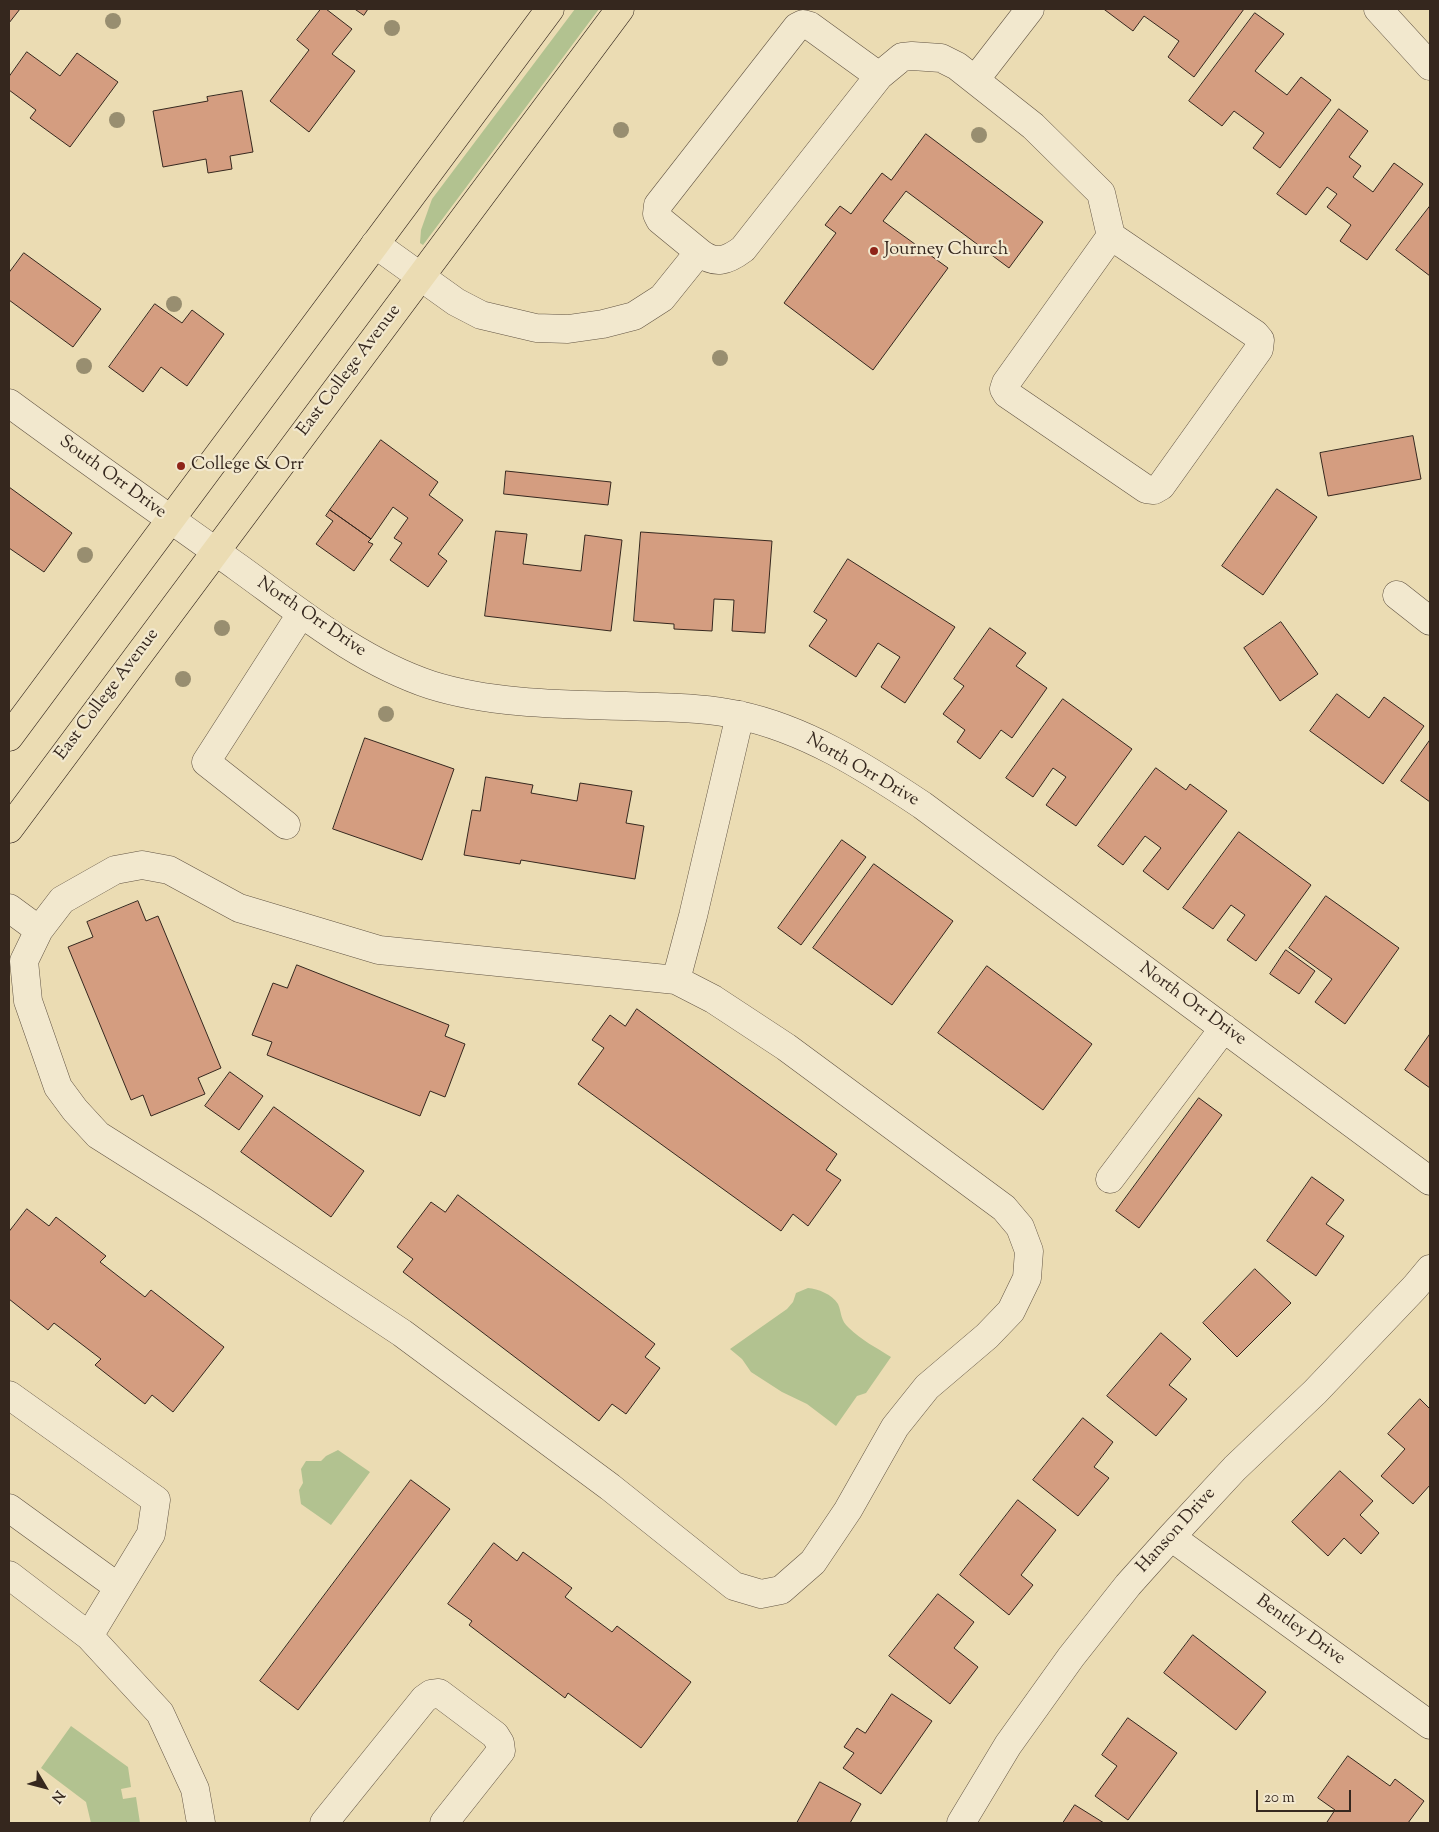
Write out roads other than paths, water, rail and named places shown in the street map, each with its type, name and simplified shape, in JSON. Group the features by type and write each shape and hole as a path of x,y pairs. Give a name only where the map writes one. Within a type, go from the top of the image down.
{"main road":[{"path":"9,737 550,9"},
{"name":"East College Avenue","path":"9,829 620,9"}],"street":[{"path":"975,80 1030,9"},
{"path":"1378,9 1384,18 1430,66"},
{"path":"879,76 810,26 803,24 797,27 658,205 657,214 660,220 707,258 715,261 734,256 743,249 879,76 902,57 925,56 941,58 957,66 1033,126 1101,193 1111,236 1255,334 1260,340 1258,349 1161,486 1154,490 1146,489 1007,394 1004,389 1006,383 1111,236"},
{"path":"376,244 456,302 480,315 536,328 568,329 603,324 634,316 662,298 699,252"},
{"name":"South Orr Drive","path":"9,403 216,552"},
{"name":"North Orr Drive","path":"216,552 337,640 398,673 433,685 466,694 505,700 693,709 740,716 802,735 883,778 922,805 1430,1181"},
{"path":"1397,595 1430,621"},
{"path":"286,825 206,762 301,614"},
{"path":"676,980 740,716"},
{"path":"142,864 169,870 239,908 379,950 676,980 713,999 786,1047 1004,1208 1020,1226 1029,1251 1027,1278 1011,1310 987,1336 927,1387 895,1427 848,1510 813,1562 781,1590 761,1594 734,1586 610,1487 402,1332 98,1135 75,1110 58,1087 28,1001 24,961 39,930 62,900 115,870 142,864"},
{"path":"9,908 39,930"},
{"path":"1110,1179 1224,1028"},
{"name":"Hanson Drive","path":"961,1823 1008,1745 1071,1657 1128,1585 1170,1537 1236,1468 1315,1392 1415,1287 1430,1268"},
{"path":"9,1395 156,1500 151,1534 89,1636"},
{"path":"9,1508 118,1587"},
{"name":"Bentley Drive","path":"1170,1537 1430,1725"},
{"path":"9,1575 89,1636 160,1713 195,1789 201,1823"},
{"path":"324,1823 424,1699 431,1694 439,1693 494,1735 500,1743 501,1750 444,1823"}],"place":[{"name":"Journey Church","path":"874,251"},
{"name":"College & Orr","path":"181,466"}]}
